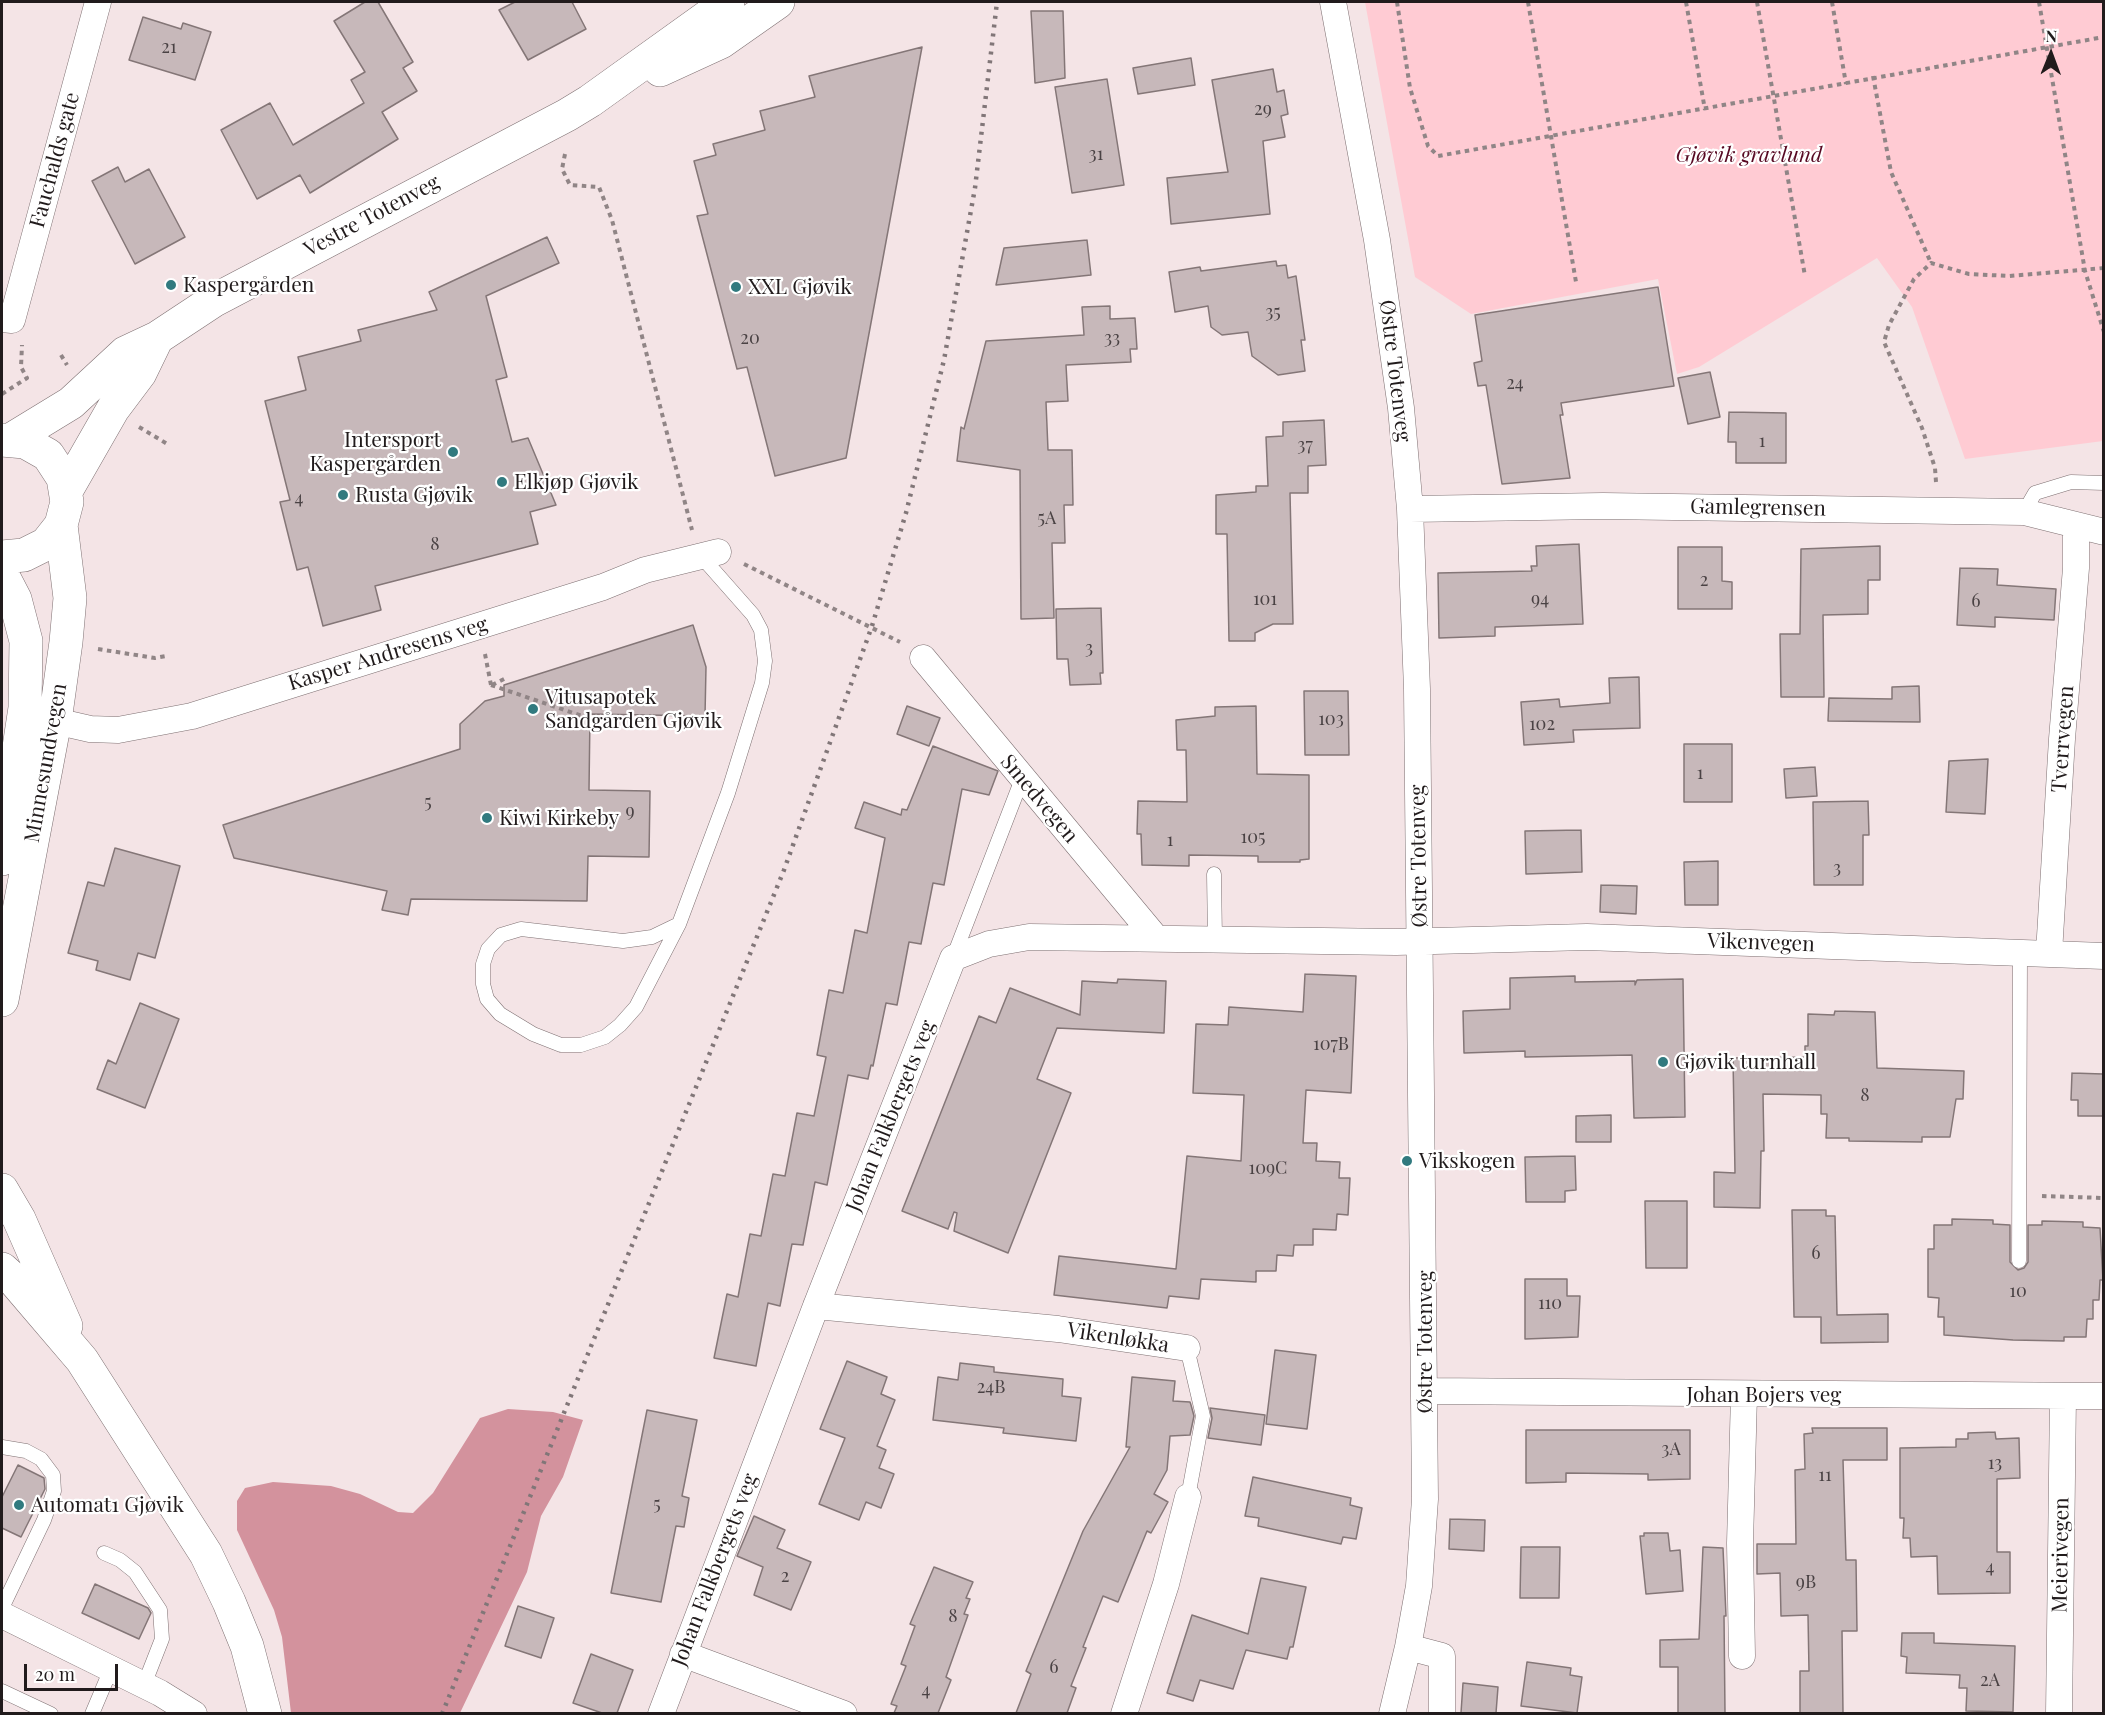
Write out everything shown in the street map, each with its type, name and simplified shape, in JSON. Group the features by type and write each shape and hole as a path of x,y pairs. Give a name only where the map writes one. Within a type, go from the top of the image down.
{"main road":[{"name":"Vestre Totenveg","path":"590,101 729,2"},
{"name":"Vestre Totenveg","path":"7,440 71,403 125,353 157,338 213,300 590,101 721,42 778,2"},
{"name":"Vestre Totenveg","path":"66,491 113,409 140,373 157,338"},
{"path":"7,440 25,442 48,455 60,472 66,491"},
{"name":"Minnesundvegen","path":"2,1000 55,721 66,642 69,598 61,525 67,502 66,491"},
{"path":"2,557 24,555 35,551 54,535 61,525"},
{"name":"Minnesundvegen","path":"2,574 15,599 26,641 25,708 2,859"},
{"path":"2,1190 24,1228 82,1360"},
{"path":"2,1269 82,1360 206,1554 230,1602 247,1646 265,1713"}],"street":[{"name":"Fauchalds gate","path":"12,326 98,2"},
{"name":"Østre Totenveg","path":"1333,2 1388,313 1401,408 1410,509 1417,689 1425,1499 1419,1586 1408,1647 1392,1713"},
{"name":"Gamlegrensen","path":"1410,509 1603,506 2024,512 2103,532"},
{"name":"Tverrvegen","path":"2049,953 2062,739 2076,568 2076,525"},
{"name":"Kasper Andresens veg","path":"55,721 90,729 118,730 192,716 587,592 645,570 710,554"},
{"name":"Smedvegen","path":"923,658 1156,938"},
{"path":"953,958 988,944 1029,937 1419,942"},
{"name":"Vikenvegen","path":"1419,942 1587,937 2103,956"},
{"name":"Johan Falkbergets veg","path":"662,1713 816,1306 953,958"},
{"name":"Vikenløkka","path":"816,1306 1058,1329 1187,1348"},
{"name":"Johan Bojers veg","path":"1425,1391 2103,1396"},
{"path":"1742,1656 1740,1542 1744,1395"},
{"name":"Meierivegen","path":"2059,1713 2063,1396"},
{"name":"Vikenløkka","path":"1124,1713 1166,1584 1188,1497"},
{"path":"2,1615 144,1685 194,1713"},
{"path":"1408,1647 1442,1656 1442,1713"},
{"path":"683,1654 844,1713"}],"lane":[{"path":"2024,512 2035,493 2071,482 2103,483"},
{"path":"680,924 652,937 623,941 530,929 501,935 488,949 483,964 483,984 487,999 500,1014 525,1029 561,1045 581,1045 605,1037 620,1025 636,1007 680,924 728,793 762,683 765,661 761,630 710,554"},
{"path":"953,958 1022,779"},
{"path":"1214,874 1215,939"},
{"path":"2019,1261 2020,952"},
{"name":"Vikenløkka","path":"1187,1348 1203,1416 1188,1497"},
{"path":"2,1448 26,1451 41,1460 53,1475 54,1491 44,1520 2,1608"},
{"path":"104,1553 120,1560 135,1572 160,1610 162,1639 144,1685"},
{"path":"92,1713 111,1669"},
{"path":"2,1691 51,1713"}],"path":[{"path":"1397,2 1410,88 1428,146 1438,156 1705,110 1846,84 1873,76 2103,37"},
{"path":"1528,2 1576,282"},
{"path":"1686,2 1705,110"},
{"path":"1757,2 1805,276"},
{"path":"1832,2 1846,84"},
{"path":"2039,2 2085,271 2103,332"},
{"path":"1873,76 1891,172 1931,263"},
{"path":"566,148 562,169 570,185 599,187 612,220 693,533 710,554 872,626 923,658"},
{"path":"1931,263 1969,273 2009,276 2103,268"},
{"path":"1931,263 1914,279 1888,325 1884,342 1922,428 1935,468 1939,510"},
{"path":"2,394 27,378 21,367 12,326"},
{"path":"128,421 169,445"},
{"path":"95,648 155,658 166,656"},
{"path":"485,653 491,685"},
{"path":"491,685 508,677"},
{"path":"491,685 588,718"},
{"path":"2020,1195 2103,1198"}],"green space":[{"name":"Gjøvik gravlund","path":"1365,2 2103,2 2103,441 1965,459 1912,307 1877,258 1699,367 1677,374 1658,279 1471,314 1415,277"}],"shaded area":[{"path":"508,1409 553,1412 583,1420 563,1477 541,1516 527,1572 460,1713 291,1713 282,1637 274,1610 237,1530 237,1501 245,1488 273,1482 331,1486 360,1494 398,1512 413,1513 433,1493 480,1418"}],"building":[{"path":"365,2 378,2 413,62 403,68 417,91 382,112 398,139 310,193 300,175 257,199 221,130 270,103 293,145 364,103 351,80 365,72 334,21"},
{"path":"515,2 572,2 586,29 528,60 499,10"},
{"path":"1031,11 1063,11 1065,78 1035,83"},
{"path":"143,17 181,29 183,23 211,32 195,80 129,60"},
{"path":"922,47 846,458 775,476 747,367 737,369 697,216 708,214 694,161 716,155 713,144 765,130 760,111 815,97 809,76"},
{"path":"1191,58 1195,85 1138,94 1133,68"},
{"path":"1273,69 1277,92 1284,90 1288,114 1281,116 1285,137 1263,141 1270,214 1171,224 1167,178 1228,172 1212,80"},
{"path":"1107,79 1124,185 1072,193 1055,87"},
{"path":"118,167 125,182 149,169 185,237 135,264 92,181"},
{"path":"547,237 559,263 486,296 507,377 496,380 512,442 528,438 556,505 530,512 538,544 375,586 381,610 323,626 308,567 297,570 280,502 290,500 265,401 306,390 298,357 361,341 358,330 437,310 429,292"},
{"path":"1087,240 1091,275 996,285 1004,248"},
{"path":"1276,261 1277,266 1286,265 1288,278 1296,276 1305,340 1301,340 1305,371 1278,375 1252,356 1248,332 1222,335 1211,327 1208,306 1175,312 1169,272 1200,267 1201,271"},
{"path":"1658,287 1674,386 1561,403 1563,415 1560,415 1570,478 1502,484 1486,385 1478,386 1474,363 1482,361 1475,315"},
{"path":"1110,306 1110,319 1135,318 1137,349 1130,349 1131,362 1066,365 1068,401 1046,402 1048,450 1072,450 1073,505 1064,505 1065,543 1052,543 1054,618 1021,619 1020,470 957,461 961,427 964,429 986,341 1084,335 1082,307"},
{"path":"1710,372 1720,417 1688,424 1678,378"},
{"path":"1729,412 1786,413 1786,463 1736,463 1736,442 1728,442"},
{"path":"1324,420 1326,465 1308,466 1308,493 1290,493 1293,624 1273,624 1255,633 1255,641 1229,641 1227,534 1216,534 1216,495 1256,492 1256,486 1268,486 1266,437 1283,436 1283,422"},
{"path":"1579,544 1583,624 1495,627 1495,636 1439,638 1438,573 1532,571 1531,566 1537,566 1536,546"},
{"path":"1880,546 1880,580 1868,580 1868,614 1823,615 1824,697 1781,697 1780,634 1800,634 1801,549"},
{"path":"1678,547 1722,547 1722,581 1732,582 1732,609 1678,609"},
{"path":"1960,568 1998,569 1997,585 2056,589 2054,620 1995,617 1995,627 1957,625"},
{"path":"1101,608 1103,673 1100,673 1101,684 1070,685 1068,659 1057,659 1056,609"},
{"path":"693,625 706,667 705,716 590,714 589,790 650,791 649,857 588,856 587,901 411,899 408,915 382,910 387,891 234,858 223,825 460,749 460,724 485,701 504,696 504,685"},
{"path":"1639,677 1640,728 1573,730 1574,742 1524,745 1521,702 1559,699 1560,707 1610,703 1609,678"},
{"path":"1919,686 1920,722 1828,721 1829,698 1892,699 1892,687"},
{"path":"1304,691 1348,691 1349,755 1305,755"},
{"path":"907,706 940,718 929,746 897,734"},
{"path":"1256,706 1257,774 1309,775 1309,859 1300,860 1300,862 1258,862 1258,856 1189,855 1189,866 1142,865 1141,834 1137,834 1138,801 1187,802 1186,750 1177,750 1176,720 1215,716 1215,707"},
{"path":"1684,744 1732,744 1732,802 1684,802"},
{"path":"933,746 998,771 989,795 962,789 944,885 933,883 921,944 909,942 897,1005 886,1003 873,1066 871,1065 868,1079 848,1075 827,1185 815,1182 803,1245 792,1244 780,1306 768,1303 756,1366 714,1358 727,1294 738,1297 750,1234 761,1236 773,1174 785,1176 797,1113 814,1116 826,1057 817,1055 829,990 843,993 855,930 867,933 885,838 855,828 864,802 901,815 902,809 907,810"},
{"path":"1988,759 1985,814 1946,812 1949,761"},
{"path":"1815,767 1817,796 1786,798 1784,769"},
{"path":"1868,801 1869,835 1863,835 1863,885 1814,885 1813,802"},
{"path":"1581,830 1582,872 1526,874 1525,831"},
{"path":"115,848 180,866 155,958 138,953 130,980 96,970 98,961 68,953 88,882 104,886"},
{"path":"1718,861 1718,905 1685,905 1684,862"},
{"path":"1601,885 1637,886 1636,914 1600,912"},
{"path":"1305,974 1356,976 1351,1093 1306,1090 1303,1143 1317,1143 1316,1161 1340,1162 1339,1178 1350,1178 1348,1215 1337,1214 1336,1230 1313,1229 1313,1245 1294,1245 1293,1256 1277,1255 1276,1271 1256,1271 1256,1282 1201,1279 1199,1299 1169,1296 1167,1308 1054,1295 1059,1256 1176,1269 1187,1156 1241,1161 1244,1095 1193,1093 1196,1024 1228,1025 1229,1007 1303,1012"},
{"path":"1575,976 1575,982 1635,981 1635,985 1637,980 1683,979 1685,1117 1634,1118 1632,1055 1525,1057 1525,1051 1464,1053 1463,1011 1510,1009 1510,978"},
{"path":"1118,979 1166,981 1164,1033 1057,1028 1037,1079 1071,1093 1008,1253 954,1231 957,1213 954,1212 948,1229 902,1211 979,1016 996,1023 1010,988 1080,1015 1082,981 1117,983"},
{"path":"140,1003 179,1019 145,1108 97,1089 108,1060 116,1064"},
{"path":"1835,1011 1875,1012 1877,1068 1964,1071 1963,1099 1956,1099 1950,1137 1922,1137 1922,1142 1849,1141 1849,1138 1826,1138 1827,1114 1821,1114 1821,1095 1763,1094 1764,1151 1761,1151 1760,1208 1714,1207 1714,1172 1735,1173 1733,1058 1805,1057 1805,1046 1808,1046 1808,1014 1834,1015"},
{"path":"2072,1073 2103,1074 2103,1116 2078,1116 2078,1100 2071,1100"},
{"path":"1611,1115 1611,1142 1576,1142 1576,1116"},
{"path":"1575,1156 1576,1190 1565,1191 1565,1202 1526,1202 1525,1157"},
{"path":"1645,1201 1687,1201 1687,1268 1646,1268"},
{"path":"1792,1210 1826,1210 1826,1216 1835,1216 1837,1315 1888,1314 1888,1342 1821,1343 1821,1317 1794,1317"},
{"path":"1952,1219 1993,1220 1993,1224 2010,1225 2010,1262 2018,1270 2024,1268 2028,1262 2028,1225 2042,1225 2042,1221 2083,1222 2083,1227 2100,1228 2103,1280 2100,1280 2099,1300 2093,1300 2093,1319 2087,1319 2086,1337 2064,1337 2064,1341 1944,1335 1944,1317 1938,1317 1939,1298 1928,1297 1928,1249 1934,1249 1934,1225 1952,1225"},
{"path":"1525,1279 1567,1279 1567,1296 1580,1296 1578,1337 1525,1339"},
{"path":"1275,1350 1316,1355 1307,1429 1266,1424"},
{"path":"847,1361 887,1377 881,1394 895,1400 877,1446 886,1450 879,1468 894,1474 881,1508 866,1502 859,1520 819,1504 845,1438 820,1429"},
{"path":"960,1363 994,1367 994,1372 1063,1379 1062,1396 1081,1398 1076,1441 1003,1433 1004,1428 933,1420 938,1377 958,1380"},
{"path":"1132,1377 1175,1381 1173,1401 1190,1402 1191,1405 1194,1416 1190,1435 1170,1436 1167,1470 1154,1494 1168,1502 1151,1533 1147,1531 1118,1602 1103,1596 1071,1686 1076,1688 1067,1713 1016,1713 1031,1674 1026,1671 1083,1531 1130,1447 1126,1447"},
{"path":"1210,1408 1265,1415 1261,1445 1208,1438 1212,1418"},
{"path":"647,1410 697,1420 682,1496 689,1498 684,1527 676,1526 661,1602 611,1593"},
{"path":"1812,1428 1887,1428 1887,1460 1843,1460 1846,1560 1856,1560 1857,1631 1842,1631 1843,1713 1800,1713 1800,1671 1809,1671 1808,1615 1781,1616 1780,1573 1757,1574 1757,1544 1796,1544 1795,1470 1805,1469 1804,1434 1813,1433"},
{"path":"1526,1430 1690,1430 1690,1479 1648,1480 1648,1474 1566,1473 1566,1482 1526,1483"},
{"path":"1995,1432 1996,1439 2019,1438 2020,1478 1997,1479 1997,1552 2010,1552 2010,1593 1938,1594 1937,1556 1911,1557 1910,1538 1903,1538 1904,1518 1900,1518 1900,1448 1956,1447 1956,1439 1968,1439 1968,1433"},
{"path":"18,1465 44,1478 45,1489 21,1537 2,1528 2,1497"},
{"path":"1253,1477 1351,1498 1350,1505 1362,1508 1356,1539 1343,1537 1341,1544 1258,1526 1259,1518 1245,1516"},
{"path":"754,1516 785,1530 777,1548 811,1562 791,1610 754,1595 763,1567 737,1556"},
{"path":"1450,1519 1485,1520 1484,1551 1449,1549"},
{"path":"1644,1533 1668,1533 1670,1551 1680,1550 1683,1591 1646,1594 1640,1536 1644,1536"},
{"path":"1521,1547 1560,1547 1559,1598 1520,1598"},
{"path":"1703,1547 1723,1548 1726,1616 1724,1616 1725,1713 1678,1713 1678,1667 1660,1667 1660,1640 1699,1639"},
{"path":"934,1567 973,1582 966,1598 970,1599 964,1614 968,1615 946,1677 951,1680 938,1713 894,1713 897,1706 891,1704 906,1666 901,1664 915,1626 910,1624"},
{"path":"1261,1578 1306,1587 1293,1647 1290,1647 1287,1659 1246,1650 1233,1689 1200,1680 1193,1701 1167,1693 1192,1615 1248,1634"},
{"path":"95,1584 148,1608 151,1613 139,1639 82,1613"},
{"path":"518,1606 554,1618 541,1658 505,1646"},
{"path":"1902,1633 1934,1633 1934,1643 2015,1646 2013,1712 1966,1711 1967,1688 1959,1688 1960,1675 1906,1673 1907,1657 1901,1656"},
{"path":"591,1654 633,1670 617,1713 602,1713 573,1703"},
{"path":"1527,1662 1571,1668 1570,1675 1582,1677 1577,1713 1521,1706"},
{"path":"1463,1683 1498,1687 1496,1713 1461,1713"}],"railway":[{"path":"442,1714 784,870 872,626 906,513 944,360 975,188 997,2"}],"place":[{"name":"Kaspergården","path":"171,285"},
{"name":"XXL Gjøvik","path":"736,287"},
{"name":"Intersport Kaspergården","path":"453,452"},
{"name":"Elkjøp Gjøvik","path":"502,482"},
{"name":"Rusta Gjøvik","path":"343,495"},
{"name":"Vitusapotek Sandgården Gjøvik","path":"533,709"},
{"name":"Kiwi Kirkeby","path":"487,818"},
{"name":"Gjøvik turnhall","path":"1663,1062"},
{"name":"Vikskogen","path":"1407,1161"},
{"name":"Automat1 Gjøvik","path":"19,1505"}]}
